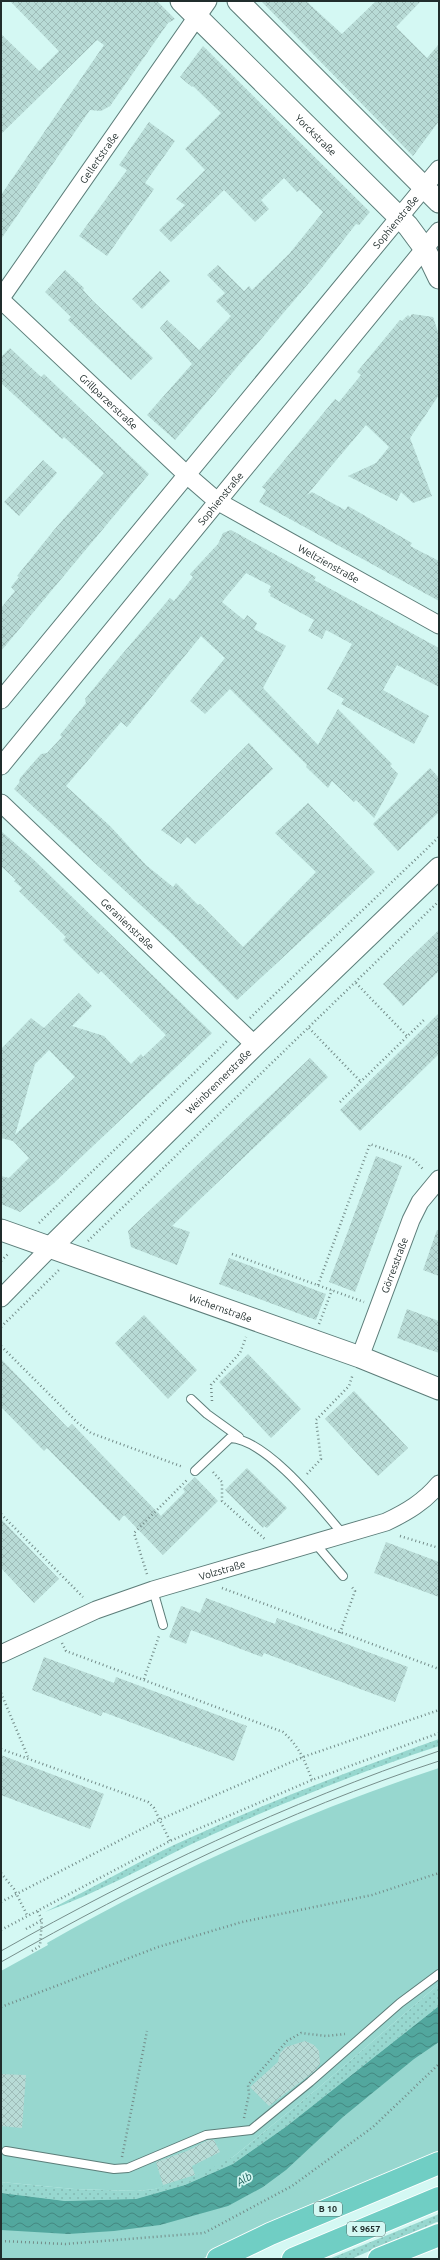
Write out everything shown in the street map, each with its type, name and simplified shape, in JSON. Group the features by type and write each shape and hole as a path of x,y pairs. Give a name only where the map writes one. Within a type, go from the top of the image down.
{"highway":[{"name":"B 10","path":"218,2259 270,2234 439,2163"},
{"name":"K 9657","path":"293,2259 439,2198"},
{"path":"379,2259 439,2234"}],"street":[{"name":"Yorckstraße","path":"181,1 203,9 408,226 425,249 439,278"},
{"path":"238,1 439,202"},
{"name":"Gellertstraße","path":"1,299 203,9"},
{"name":"Sophienstraße","path":"1,700 439,169"},
{"name":"Sophienstraße","path":"1,766 439,231"},
{"name":"Grillparzerstraße","path":"1,299 187,475 217,501"},
{"name":"Weltzienstraße","path":"217,501 439,625"},
{"name":"Geranienstraße","path":"1,803 255,1045"},
{"name":"Weinbrennerstraße","path":"1,1298 255,1045 439,868"},
{"name":"Görresstraße","path":"360,1357 411,1220 420,1202 437,1180"},
{"name":"Wichernstraße","path":"1,1230 360,1357 439,1389"},
{"name":"Volzstraße","path":"1,1654 96,1610 153,1590 313,1541 386,1522 412,1510 439,1484"}],"lane":[{"path":"191,1399 207,1414 240,1438 272,1458 298,1483 342,1533"},
{"path":"195,1471 230,1438 240,1438"},
{"path":"313,1541 343,1576"},
{"path":"153,1590 163,1625"},
{"path":"6,2151 120,2169 128,2168 206,2135 239,2133 251,2130 310,2082 400,2003 439,1974"}],"path":[{"path":"1,1261 439,837"},
{"path":"1,1328 72,1256 356,983 439,901"},
{"path":"356,983 407,1036"},
{"path":"340,1102 425,1019"},
{"path":"309,1028 361,1082"},
{"path":"318,1285 370,1144 413,1159 437,1180"},
{"path":"232,1254 379,1307"},
{"path":"317,1330 332,1290"},
{"path":"207,1414 212,1394 211,1385 240,1353 253,1319"},
{"path":"1,1346 78,1423 91,1433 195,1471 134,1533 153,1590"},
{"path":"298,1483 321,1459 316,1420 349,1386 360,1357"},
{"path":"204,1463 222,1482 222,1501 279,1552"},
{"path":"1,1514 96,1610"},
{"path":"386,1522 395,1536 404,1535 439,1548"},
{"path":"215,1571 223,1589 439,1669"},
{"path":"340,1633 355,1591 343,1576"},
{"path":"144,1679 163,1625"},
{"path":"56,1628 66,1651 270,1726 293,1741 303,1757 312,1780"},
{"path":"1,1693 28,1757"},
{"path":"1,1902 159,1820 303,1757 439,1710"},
{"path":"1,1930 170,1841 312,1780 439,1733"},
{"path":"1,1749 28,1757 138,1797 154,1808 170,1841"},
{"path":"1,1873 16,1893 27,1915"},
{"path":"1,2007 158,1947 242,1922 372,1895 439,1873"},
{"path":"32,1951 40,1946 42,1920 37,1910"},
{"path":"26,1929 42,1920"},
{"path":"120,2169 147,2031"},
{"path":"245,2116 249,2094 248,2085 287,2041 301,2033 326,2036 351,2032"},
{"path":"1,2241 65,2244 204,2233 292,2186 373,2128 439,2064"}],"shaded area":[{"path":"439,1739 439,1746 377,1767 286,1803 196,1842 121,1879 45,1912 141,1861 206,1830 305,1789"},
{"path":"439,1768 439,1984 323,2084 233,2157 201,2174 155,2189 137,2191 74,2189 1,2182 1,1971 94,1917 189,1868 288,1824 338,1804"},
{"path":"439,1984 439,2006 287,2126 233,2164 185,2185 136,2199 65,2201 1,2193 1,2182 74,2189 137,2191 155,2189 233,2157 323,2084"},
{"path":"439,2006 439,2152 254,2232 202,2259 1,2259 1,2193 65,2201 136,2199 185,2185 233,2164 287,2126"},
{"path":"439,2214 439,2221 351,2259 329,2259"}],"water":[{"name":"Alb","path":"439,2006 439,2042 414,2059 343,2117 286,2170 263,2187 228,2206 160,2225 114,2231 68,2234 1,2230 1,2193 65,2201 136,2199 185,2185 233,2164 287,2126"}],"building":[{"path":"10,1 157,1 175,19 168,23 110,106 101,111 90,110 1,239 1,195 104,45 97,40 1,134 1,34 39,71 59,51"},
{"path":"261,1 306,1 342,34 376,1 421,1 396,27 427,58 439,44 439,121 413,156"},
{"path":"203,46 370,212 359,225 356,224 320,270 175,440 147,415 192,364 160,328 167,320 199,350 231,316 216,301 225,293 207,275 218,265 244,291 249,286 252,290 289,254 323,212 300,190 297,192 284,178 261,200 269,209 255,222 224,190 171,242 159,230 185,205 176,199 205,170 185,149 221,113 193,86 192,87 180,77"},
{"path":"149,122 175,141 145,183 154,189 107,256 79,236 127,170 119,165"},
{"path":"65,270 84,288 83,290 93,301 153,358 131,380 68,320 71,317 45,292"},
{"path":"160,271 170,281 142,309 132,299"},
{"path":"412,314 433,317 439,335 439,395 410,438 432,496 413,503 401,492 397,501 348,476 376,463 389,447 366,425 307,495 312,492 345,510 348,506 412,543 410,546 439,561 439,601 259,502 266,490 262,487 335,399 339,402 361,375 357,372 400,320 402,321 408,315 410,317"},
{"path":"10,348 41,377 44,374 149,474 1,651 1,608 15,591 11,587 19,577 17,576 54,530 104,473 64,437 62,439 1,383 1,357"},
{"path":"43,460 57,473 19,516 4,502"},
{"path":"231,530 316,577 314,580 439,648 439,687 397,665 383,690 429,716 414,744 341,704 344,699 327,689 352,644 326,630 322,639 308,631 314,620 270,596 271,594 268,592 271,586 246,573 222,602 244,620 247,615 257,623 254,629 286,646 263,688 318,745 338,709 392,764 390,766 398,774 374,818 356,800 354,802 332,781 328,788 306,767 307,765 230,689 205,714 190,701 225,658 201,636 127,727 121,722 66,786 110,826 146,865 173,887 176,883 198,905 200,904 243,947 316,872 275,833 308,803 375,872 237,1000 171,933 14,789 19,783 20,778 41,754 47,753 62,737 60,735 86,703 85,699 118,659 170,598 174,601 193,577 190,574 218,544 223,533"},
{"path":"249,743 273,769 195,844 187,837 181,844 161,830"},
{"path":"430,768 439,778 439,812 398,851 373,824"},
{"path":"1,831 34,860 212,1033 54,1183 20,1212 1,1204 1,1176 9,1178 29,1158 13,1141 1,1138 1,1049 31,1018 44,1028 79,993 92,1006 72,1026 104,1036 131,1064 141,1054 143,1057 166,1035 101,971 98,974 63,940 66,937 19,891 22,888 1,866","holes":["49,1050 75,1077 15,1135 35,1064"]},
{"path":"439,930 439,971 403,1006 383,984"},
{"path":"439,1013 439,1054 360,1131 340,1110"},
{"path":"310,1058 328,1077 172,1226 190,1232 177,1265 131,1247 128,1231"},
{"path":"376,1156 402,1166 355,1292 329,1282"},
{"path":"437,1230 439,1230 439,1276 423,1270"},
{"path":"229,1258 326,1294 316,1320 219,1284"},
{"path":"407,1309 439,1321 439,1353 397,1338"},
{"path":"144,1315 197,1370 168,1399 115,1343"},
{"path":"248,1354 301,1409 271,1438 219,1382"},
{"path":"1,1359 68,1428 72,1424 161,1516 185,1492 183,1489 195,1477 218,1501 163,1555 124,1515 119,1521 47,1448 44,1451 1,1407"},
{"path":"354,1391 408,1448 378,1476 325,1419"},
{"path":"247,1468 287,1508 267,1528 264,1526 263,1528 225,1490"},
{"path":"1,1519 59,1579 34,1603 1,1568"},
{"path":"386,1542 439,1562 439,1597 374,1573"},
{"path":"206,1598 275,1624 277,1618 408,1667 395,1702 264,1653 262,1657 191,1630 186,1644 169,1637 181,1606 200,1613"},
{"path":"44,1657 114,1683 116,1677 247,1726 234,1761 103,1712 101,1716 32,1690"},
{"path":"1,1755 104,1794 90,1829 1,1795"},
{"path":"305,2041 314,2045 319,2051 320,2064 315,2071 269,2106 250,2087 278,2062 280,2053 286,2047"},
{"path":"1,2074 26,2075 22,2128 1,2126"},
{"path":"208,2140 214,2140 220,2152 192,2166 195,2175 163,2185 156,2162 187,2151"}],"tram line":[{"path":"1,1951 107,1894 216,1841 326,1793 439,1751"},
{"path":"1,1962 107,1904 215,1851 325,1802 439,1761"}]}
